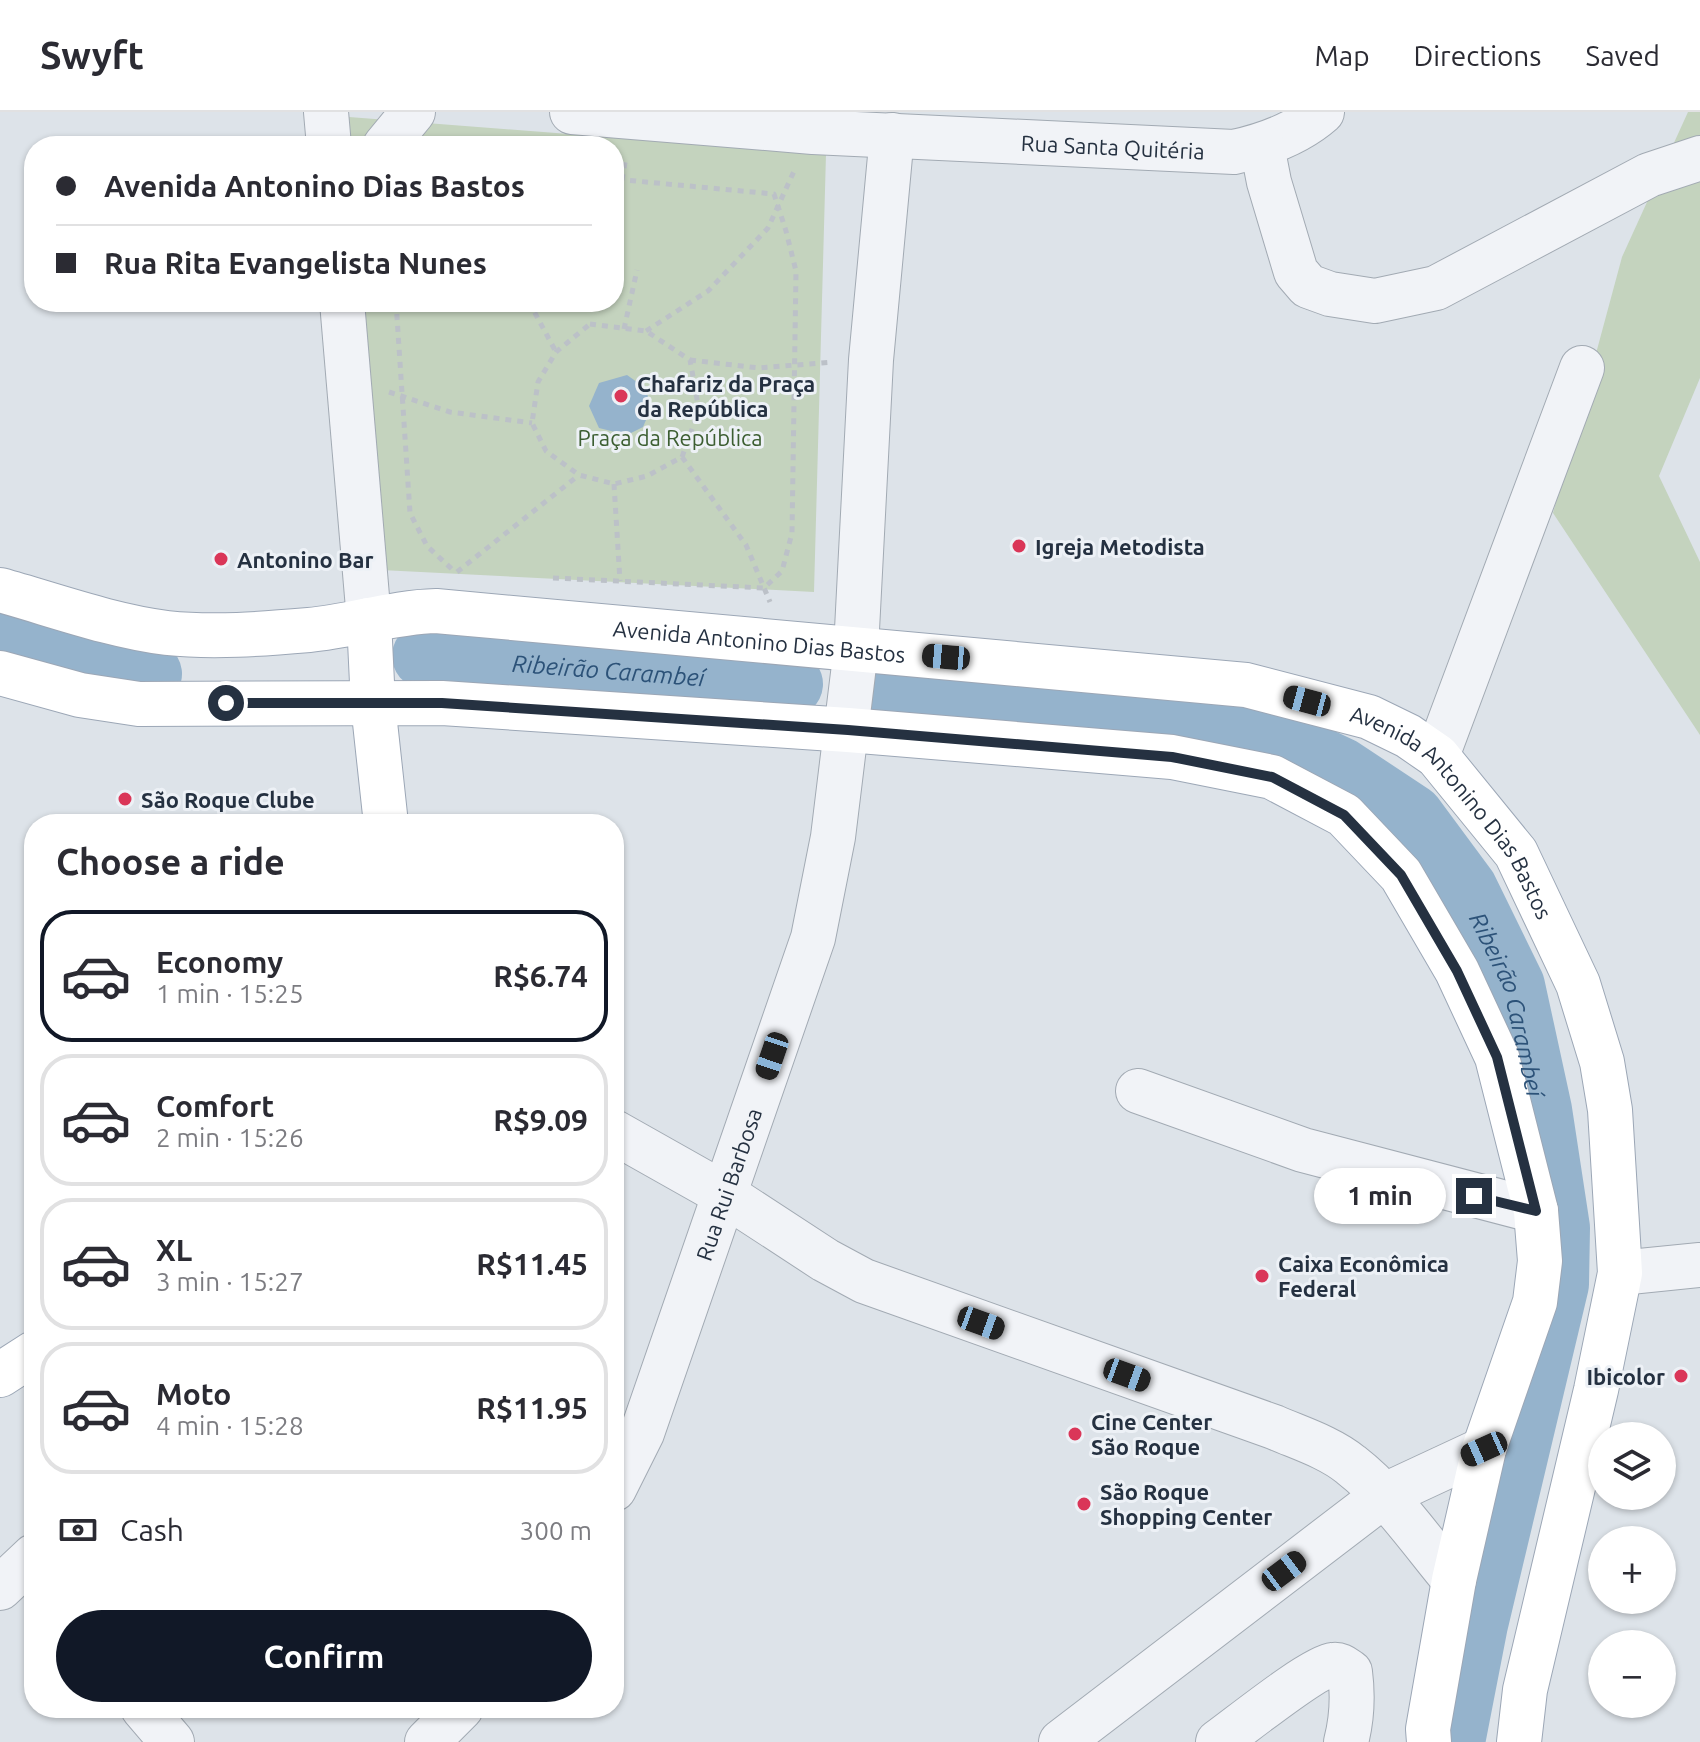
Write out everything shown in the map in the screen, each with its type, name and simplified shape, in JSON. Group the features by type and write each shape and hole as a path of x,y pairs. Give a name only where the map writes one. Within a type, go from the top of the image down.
{"main road":[{"name":"Avenida Antonino Dias Bastos","path":"0,590 166,633 222,635 297,631 406,612 436,611 1246,685 1369,717 1408,736 1437,756 1516,853 1578,984 1602,1062 1610,1110 1620,1273 1593,1405 1525,1690 1519,1742"},
{"path":"369,620 373,704 385,814"},
{"path":"0,673 80,695 139,704 442,703 848,730 1172,757 1272,777 1344,815 1401,875 1457,971 1497,1057 1536,1211 1540,1261 1535,1302 1484,1449 1454,1580 1428,1729 1429,1742"},
{"path":"0,1375 24,1359"}],"street":[{"path":"326,112 328,136"},
{"path":"393,136 413,112"},
{"name":"Rua Santa Quitéria","path":"572,112 813,132 892,135 1083,129 1234,152 1262,146 1306,126 1322,112"},
{"path":"856,649 871,360 892,135"},
{"path":"1262,146 1269,182 1296,272 1308,286 1330,294 1375,301 1436,288 1649,175 1700,158"},
{"path":"343,312 369,620"},
{"path":"1437,756 1582,368"},
{"name":"Rua Rui Barbosa","path":"624,1469 642,1433 813,938 833,837 856,649"},
{"path":"1138,1091 1303,1150 1536,1211"},
{"path":"624,1138 724,1194 825,1260 864,1281 1274,1427 1332,1452 1352,1465 1383,1496 1454,1580"},
{"path":"1620,1273 1700,1265"},
{"path":"1061,1742 1383,1496 1484,1449"},
{"path":"1218,1742 1297,1684 1334,1665 1341,1665 1350,1672 1352,1687 1346,1742"},
{"path":"152,1718 172,1742"},
{"path":"427,1742 451,1718"}],"path":[{"path":"646,331 708,291 768,228 813,132"},
{"path":"545,577 764,588 782,571 792,533 796,271 774,194 624,180"},
{"path":"624,329 637,270"},
{"path":"397,312 410,513 427,546 456,573 470,574"},
{"path":"534,312 556,352"},
{"path":"690,360 699,410 682,457 647,476 614,484 579,475 546,451 532,423 538,382 556,352 590,324 646,331 690,360 759,368 871,360"},
{"path":"348,379 450,412 532,423"},
{"path":"682,457 746,545 788,644"},
{"path":"456,573 579,475"},
{"path":"614,484 620,581"}],"green space":[{"path":"1688,112 1700,112 1700,378 1659,476 1700,562 1700,735 1553,513 1622,257"},
{"name":"Praça da República","path":"349,117 594,136 350,136"},
{"name":"Praça da República","path":"624,138 826,154 814,592 381,570 363,312 624,312"}],"water":[{"name":"Chafariz da Praça da República","path":"627,375 644,387 652,406 643,427 627,435 599,428 589,406 599,383"}],"waterway":[{"name":"Ribeirão Carambeí","path":"0,635 149,674"},
{"name":"Ribeirão Carambeí","path":"425,656 790,684"},
{"name":"Ribeirão Carambeí","path":"894,691 1167,716 1262,733 1340,770 1411,817 1465,890 1512,986 1539,1110 1557,1228 1556,1284 1475,1624 1452,1742"}],"place":[{"name":"Chafariz da Praça da República","path":"621,396"},
{"name":"Igreja Metodista","path":"1019,546"},
{"name":"Antonino Bar","path":"221,559"},
{"name":"São Roque Clube","path":"125,799"},
{"name":"Caixa Econômica Federal","path":"1262,1276"},
{"name":"Ibicolor","path":"1681,1376"},
{"name":"Cine Center São Roque","path":"1075,1434"},
{"name":"São Roque Shopping Center","path":"1084,1504"}],"route":[{"path":"226,703 442,703 848,730 1172,757 1272,777 1344,815 1401,875 1457,971 1497,1057 1536,1211 1474,1196"}]}
